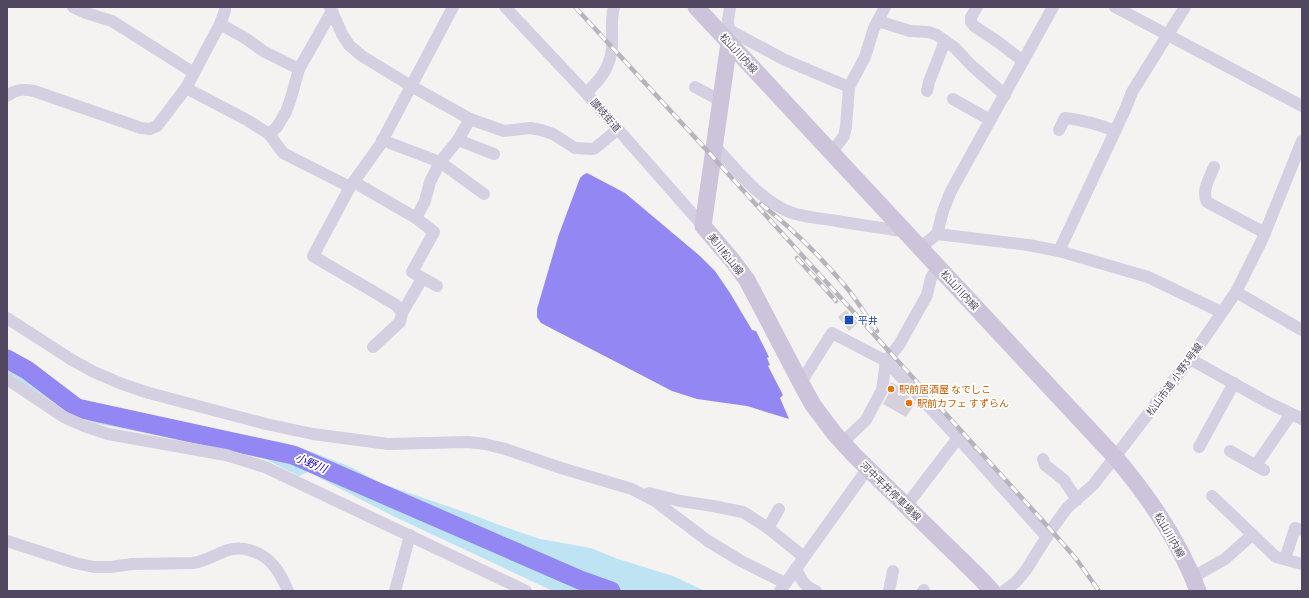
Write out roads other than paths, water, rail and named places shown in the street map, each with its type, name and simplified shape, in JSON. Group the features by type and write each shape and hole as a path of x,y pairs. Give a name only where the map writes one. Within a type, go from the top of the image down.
{"main road":[{"name":"松山川内線","path":"696,7 729,37 832,152 1115,457 1137,484 1172,537 1196,584"},
{"name":"美川松山線","path":"729,37 703,226 747,280 800,382"},
{"name":"河中平井停車場線","path":"800,382 813,405 842,443 992,591"}],"street":[{"path":"73,7 86,13 112,21 194,73"},
{"path":"7,96 17,90 24,89 34,91 141,128 150,129 157,126 186,88 220,24 226,11 225,7"},
{"path":"402,313 396,305 312,256 352,184 382,140 453,7"},
{"name":"讃岐街道","path":"505,7 586,93 703,226"},
{"path":"586,93 599,80 609,61 612,48 612,14 614,7"},
{"path":"730,7 729,37 849,87"},
{"path":"832,152 844,136 849,87 866,57 874,28 885,7"},
{"path":"977,7 971,17 970,22 1023,61"},
{"path":"921,248 938,234 943,211 951,191 1053,7"},
{"path":"1115,7 1302,106"},
{"path":"1059,251 1132,92 1185,7"},
{"path":"331,9 342,34 349,45 362,56 411,86 470,119 504,130 530,128 542,130 553,134 575,148 594,149 618,129"},
{"path":"269,134 277,126 286,112 299,69 331,9"},
{"path":"878,21 910,31 929,32 945,41 955,48 971,65 1005,94"},
{"path":"220,24 245,38 263,51 299,69"},
{"path":"927,91 945,41"},
{"path":"695,87 721,101"},
{"path":"186,88 247,120 269,134 283,153 352,184 416,218 434,232 412,272 422,279 437,286"},
{"path":"953,99 990,120"},
{"path":"1059,130 1065,118 1081,120 1115,131"},
{"path":"416,218 424,201 430,182 440,162 458,140 470,119"},
{"path":"382,140 440,162 484,194"},
{"path":"458,140 494,154"},
{"name":"松山市道 小野3号線","path":"1004,591 1016,582 1026,570 1067,508 1093,485 1115,457 1190,359 1236,292 1265,233 1302,140"},
{"path":"714,145 746,181 763,196 781,208 796,214 816,218 906,232"},
{"path":"1214,167 1204,192 1204,198 1207,202 1265,233"},
{"path":"938,234 1059,251 1148,277 1221,312"},
{"path":"842,443 866,420 882,390 886,361 899,345 927,295 931,278 938,266"},
{"path":"373,347 400,322 402,313 422,279"},
{"path":"1236,292 1302,330"},
{"path":"7,318 72,360 94,372 122,384 266,424 313,434 388,444 468,442 505,448 561,468 632,489 680,501 743,512 768,528 804,557"},
{"path":"800,382 832,333 886,361 1047,537"},
{"path":"1190,359 1296,417 1260,468 1230,451"},
{"path":"7,379 64,417 84,426 108,434 205,450 244,460 287,476 526,591"},
{"path":"1199,447 1208,421 1234,383"},
{"path":"906,506 958,438"},
{"path":"1043,459 1045,465 1064,480 1077,500"},
{"path":"632,489 655,501 708,542 782,587 868,468"},
{"path":"1212,496 1276,557 1302,564"},
{"path":"768,528 779,509"},
{"path":"1285,560 1295,528 1302,530"},
{"path":"395,591 410,535"},
{"path":"1196,584 1252,535"},
{"path":"7,541 75,563 94,567 111,567 132,564 202,562 228,550 239,548 246,549 267,557 275,565 288,591"},
{"path":"796,568 801,580 807,588 816,591"},
{"path":"890,591 893,571"}],"waterway":[{"name":"小野川","path":"7,359 27,370 77,408 293,455 580,580 611,591"}],"railway":[{"path":"575,7 1051,530 1077,560 1099,591"},
{"path":"761,204 795,233 826,264 850,292 877,331"},
{"path":"797,258 836,301"}],"place":[{"name":"平井","path":"849,320"},
{"name":"駅前居酒屋 なでしこ","path":"891,389"},
{"name":"駅前カフェ すずらん","path":"909,403"}]}
